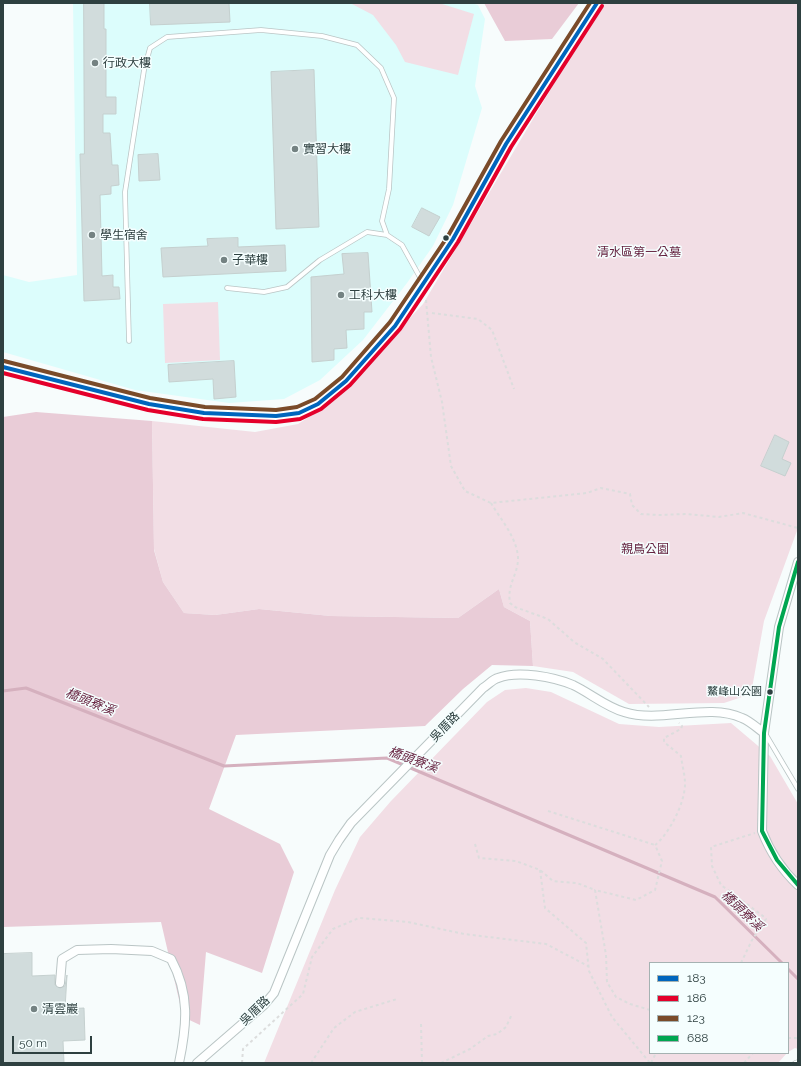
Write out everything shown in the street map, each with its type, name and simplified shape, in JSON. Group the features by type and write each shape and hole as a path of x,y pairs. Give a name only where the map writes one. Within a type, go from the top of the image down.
{"main road":[{"path":"3,367 149,404 204,413 276,416 299,412 318,404 346,381 395,326 424,285 453,239 506,144 597,3"}],"street":[{"path":"798,562 779,627 764,733 762,831 767,845 786,874 798,885"},
{"name":"吳厝路","path":"197,1063 264,1005 274,993 330,856 351,823 483,688 498,678 515,675 534,675 572,685 624,712 655,716 714,713 730,714 742,718 764,733"},
{"path":"60,983 62,958 77,950 152,951 172,959 180,976 186,1005 185,1037 179,1063"}],"lane":[{"path":"129,340 126,192 144,70 150,48 166,37 261,30 322,36 357,45 382,68 394,98 389,189 382,221 387,234"},
{"path":"227,288 264,292 287,287 320,260 367,232 387,234 402,245 424,285"},
{"path":"764,733 798,789"}],"path":[{"path":"424,285 431,357 442,402 451,466 466,492 490,503 587,493 601,488 630,494 632,504 641,514 687,514 720,517 743,513 798,528"},
{"path":"432,313 478,319 492,330 514,389"},
{"path":"490,503 516,545 518,562 508,592 510,603 515,607 548,619 574,642 603,659 646,704 655,716"},
{"path":"655,845 664,838 678,813 685,786 681,756 664,742 664,738 681,729 682,726 678,722"},
{"path":"475,844 479,858 516,861 540,870 553,881 577,883 595,890 636,900 655,890 660,876 662,861 655,845 548,811"},
{"path":"741,962 752,940 766,919 721,885 712,866 712,847 762,831"},
{"path":"540,870 545,908 586,943 589,972 612,1017 651,1063 656,1054"},
{"path":"595,890 606,955 607,982 616,997 630,1004 649,1010"},
{"path":"242,1063 244,1049 303,994 312,957 333,929 359,918 408,922 464,934 546,944 588,966"},
{"path":"311,1063 334,1028 355,1012 397,999"},
{"path":"440,1063 470,1049 488,1036 496,1034 506,1027 512,1014"},
{"path":"421,1024 422,1063"},
{"path":"744,1063 752,1054"}],"shaded area":[{"path":"73,3 471,3 478,5 485,19 475,86 482,108 453,205 433,246 407,283 363,340 320,380 284,399 229,403 135,390 3,352 3,275 29,282 77,275"},
{"path":"484,3 579,3 552,39 505,41"},
{"path":"36,412 152,421 154,550 163,582 184,613 215,615 259,609 331,616 458,618 499,589 504,607 530,621 533,666 492,665 463,689 425,726 236,735 209,809 280,844 294,872 262,973 206,952 200,1025 183,1017 161,922 3,927 3,417"}],"green space":[{"path":"350,3 439,3 474,14 458,75 405,62 396,45 373,15"},
{"path":"602,3 798,3 798,528 764,621 751,694 724,703 629,704 573,672 533,666 530,621 504,607 499,589 458,618 331,616 259,609 215,615 184,613 163,582 154,549 152,421 255,432 298,424 332,402 423,304"},
{"path":"218,302 220,360 165,363 163,304"},
{"name":"鰲峰山公園","path":"526,688 551,692 619,724 659,727 731,723 770,756 798,804 798,1049 795,1048 789,1051 789,962 649,962 649,1054 786,1054 778,1063 264,1063 335,890 360,837 391,801 487,702 505,690"}],"building":[{"path":"84,3 104,3 104,29 106,29 106,97 116,97 116,114 103,114 103,133 110,133 112,165 118,165 119,185 111,186 111,194 100,195 102,276 113,275 113,287 119,287 120,299 84,301 80,154 84,154"},
{"path":"150,3 229,3 230,22 151,25"},
{"name":"實習大樓","path":"314,70 319,227 276,229 271,72"},
{"path":"158,154 160,180 139,181 138,155"},
{"path":"422,208 440,217 429,236 412,227"},
{"name":"子華樓","path":"238,238 238,247 285,245 286,271 163,277 161,248 208,246 207,239"},
{"name":"工科大樓","path":"368,253 372,312 364,312 364,329 346,330 347,348 334,349 334,360 312,362 311,277 344,274 342,254"},
{"path":"234,361 236,397 214,399 213,379 169,382 168,365"},
{"path":"775,435 789,442 782,459 791,463 785,476 761,466"},
{"name":"清雲巖","path":"32,953 32,976 55,975 55,985 60,988 65,986 67,975 65,1009 84,1008 85,1040 63,1041 64,1063 3,1063 3,954"}],"waterway":[{"name":"橋頭寮溪","path":"3,691 26,688 224,766 387,758 715,897 781,962"},
{"name":"橋頭寮溪","path":"789,970 798,979"}],"transit line":[{"name":"123","path":"4,361 150,398 205,407 276,410 297,407 315,399 342,377 390,322 448,236 501,141 590,3"},
{"name":"183","path":"3,367 149,404 204,413 276,416 299,413 318,404 346,381 395,326 453,239 506,144 597,3"},
{"name":"186","path":"3,373 148,410 203,419 276,422 300,419 321,409 350,385 400,329 458,242 511,147 602,6"},
{"name":"688","path":"798,562 779,627 764,733 762,831 777,860 798,885"}],"place":[{"name":"行政大樓","path":"95,63"},
{"name":"實習大樓","path":"295,149"},
{"name":"學生宿舍","path":"92,235"},
{"name":"子華樓","path":"224,260"},
{"name":"工科大樓","path":"341,295"},
{"name":"鰲峰山公園","path":"770,692"},
{"name":"清雲巖","path":"34,1009"}],"park label":[{"name":"清水區第一公墓","path":"639,252"},
{"name":"親鳥公園","path":"645,549"}]}
